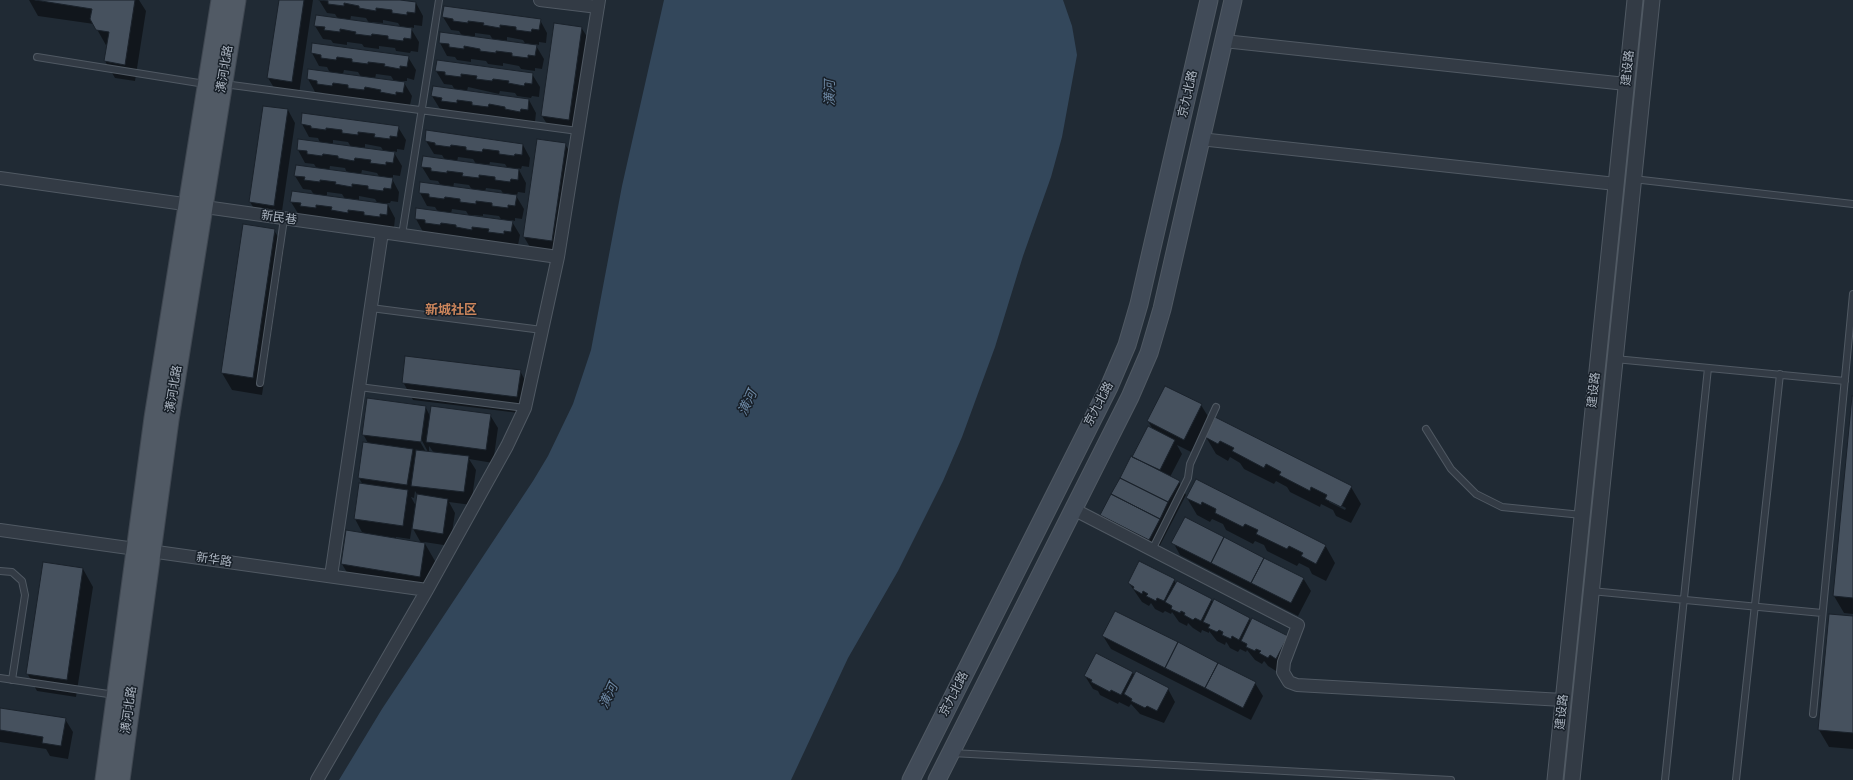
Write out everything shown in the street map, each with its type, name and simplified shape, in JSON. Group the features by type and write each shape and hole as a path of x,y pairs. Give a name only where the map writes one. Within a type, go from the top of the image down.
{"main road":[{"name":"潢河北路","path":"120,780 144,550 154,418 196,206 215,84 221,0"},
{"name":"潢河北路","path":"215,84 236,0"},
{"name":"京九北路","path":"911,780 1109,387 1127,345 1138,304 1209,0"},
{"name":"京九北路","path":"937,780 1132,392 1149,353 1162,309 1233,0"},
{"name":"潢河北路","path":"105,780 116,695 144,550"}],"street":[{"path":"317,780 427,590 507,446 525,408 558,257 598,3 540,0"},
{"name":"建设路","path":"1555,780 1635,0"},
{"name":"建设路","path":"1572,780 1652,0"},
{"path":"1224,41 1626,84"},
{"path":"1200,139 1616,184"},
{"name":"新民巷","path":"0,178 558,257"},
{"path":"331,576 382,232"},
{"path":"1073,509 1298,625 1284,662 1283,672 1289,682 1297,685 1563,700"},
{"name":"新华路","path":"0,530 427,590"}],"lane":[{"path":"402,235 438,0"},
{"path":"37,57 215,84 578,131"},
{"path":"1633,179 1853,204"},
{"path":"260,383 284,218"},
{"path":"1813,714 1853,294"},
{"path":"371,308 542,330"},
{"path":"1615,359 1845,380"},
{"path":"1665,780 1708,368"},
{"path":"1736,780 1780,374"},
{"path":"359,387 525,408"},
{"path":"1152,550 1188,478 1190,464 1216,407"},
{"path":"1426,429 1451,469 1476,494 1502,507 1582,515"},
{"path":"0,571 12,572 22,582 25,595 12,680"},
{"path":"1591,591 1822,613"},
{"path":"0,678 116,695"},
{"path":"951,753 1451,780"}],"water":[{"name":"潢河","path":"664,0 1063,0 1072,26 1077,55 1062,137 1051,177 1023,256 995,347 962,437 943,481 898,571 848,658 791,780 339,780 382,709 533,481 548,456 573,404 591,350 622,186"}],"building":[{"path":"35,0 135,0 125,65 104,61 109,32 96,30 90,19 92,9"},
{"path":"279,0 304,0 292,82 267,78"},
{"path":"319,0 400,0 416,2 415,13 407,12 407,15 392,13 392,10 376,8 376,11 359,8 359,6 344,3 344,6 328,4 328,1"},
{"path":"444,6 541,19 539,30 532,29 531,32 516,30 516,27 500,25 500,28 483,25 484,23 453,21 453,19 442,17"},
{"path":"316,15 412,28 411,39 404,38 403,41 388,39 388,36 355,34 356,32 340,29 340,32 324,30 325,27 314,26"},
{"path":"554,23 582,27 569,120 541,116"},
{"path":"440,32 537,45 535,56 528,55 528,58 512,56 512,53 480,51 480,49 464,46 464,49 449,47 449,44 439,43"},
{"path":"312,43 409,56 407,67 400,66 400,69 384,66 385,64 352,62 352,59 337,57 336,60 321,58 321,55 311,53"},
{"path":"437,60 533,73 532,84 525,83 524,86 508,83 509,81 476,79 477,76 461,74 461,77 445,75 445,72 435,71"},
{"path":"308,69 405,82 403,93 396,92 396,95 365,87 364,90 348,88 348,85 333,83 332,86 317,84 317,81 307,79"},
{"path":"433,86 529,99 528,110 521,109 520,112 489,104 488,107 472,105 472,102 457,100 457,103 441,101 442,98 431,96"},
{"path":"263,106 288,109 274,206 249,202"},
{"path":"302,113 399,126 397,137 390,136 390,139 374,137 375,134 358,132 358,135 342,133 342,130 311,128 311,126 301,124"},
{"path":"426,130 523,144 522,155 515,154 514,156 499,154 499,151 483,149 482,152 466,150 466,147 435,145 435,143 425,141"},
{"path":"298,139 395,152 393,163 386,162 386,165 370,163 371,160 355,158 354,161 338,158 338,156 307,154 307,151 297,150"},
{"path":"537,139 566,143 552,241 523,237"},
{"path":"423,156 519,169 518,180 511,179 510,182 495,180 495,177 479,175 479,178 462,176 463,173 431,171 431,168 421,167"},
{"path":"296,165 393,178 391,189 384,188 383,191 368,189 368,186 352,184 352,187 335,184 336,182 304,180 305,177 294,176"},
{"path":"420,182 517,195 515,206 508,205 508,208 492,206 492,203 476,201 476,204 460,202 460,199 429,197 429,194 419,193"},
{"path":"292,191 388,204 387,215 380,214 380,217 364,215 364,212 348,210 348,213 331,210 332,207 316,205 316,208 300,206 301,203 290,202"},
{"path":"416,208 513,221 511,232 504,231 504,234 488,232 489,229 472,227 472,230 456,227 456,225 425,223 425,220 415,219"},
{"path":"243,224 275,229 253,378 221,373"},
{"path":"405,356 521,370 517,397 402,383"},
{"path":"1165,386 1202,404 1184,440 1147,421"},
{"path":"1853,396 1853,598 1833,596"},
{"path":"367,398 426,406 421,442 362,435"},
{"path":"431,406 491,414 486,450 426,442"},
{"path":"1215,417 1352,486 1341,507 1325,499 1327,495 1311,487 1310,491 1279,475 1281,472 1266,464 1264,468 1232,451 1234,448 1220,441 1218,444 1205,437"},
{"path":"1148,426 1175,440 1160,470 1132,457"},
{"path":"363,442 413,449 407,485 358,478"},
{"path":"416,450 469,456 464,492 411,486"},
{"path":"1131,456 1180,481 1168,502 1120,478"},
{"path":"1120,478 1168,502 1160,519 1111,494"},
{"path":"1196,479 1326,545 1316,564 1301,556 1303,553 1289,546 1287,549 1256,534 1258,530 1245,524 1243,527 1215,513 1216,509 1202,502 1201,505 1186,498"},
{"path":"359,483 408,490 403,526 354,519"},
{"path":"417,494 448,499 443,534 412,529"},
{"path":"1111,494 1160,519 1149,540 1100,515"},
{"path":"1185,517 1224,537 1211,563 1171,543"},
{"path":"346,530 425,543 420,577 341,564"},
{"path":"1224,537 1264,558 1251,583 1211,563"},
{"path":"1264,558 1304,578 1291,603 1251,583"},
{"path":"1139,561 1175,579 1164,601 1157,598 1156,601 1146,596 1148,594 1143,591 1142,594 1133,589 1134,587 1128,583"},
{"path":"43,562 83,568 67,680 26,674"},
{"path":"1177,581 1212,599 1201,621 1195,618 1193,620 1184,615 1185,613 1181,611 1180,613 1171,609 1172,606 1165,602"},
{"path":"1214,599 1250,618 1239,640 1232,636 1231,639 1222,635 1223,632 1219,630 1217,632 1208,628 1210,625 1203,622"},
{"path":"1115,611 1178,642 1165,668 1102,636"},
{"path":"1829,614 1853,616 1853,733 1818,730"},
{"path":"1252,618 1288,636 1276,659 1270,655 1268,658 1259,653 1261,651 1256,649 1255,651 1246,647 1247,644 1241,641"},
{"path":"1178,642 1218,663 1205,688 1165,668"},
{"path":"1096,653 1133,672 1121,695 1111,690 1110,692 1091,682 1092,680 1084,676"},
{"path":"1218,663 1256,682 1243,708 1205,688"},
{"path":"1136,671 1169,688 1157,711 1147,706 1145,708 1131,701 1132,699 1124,694"},
{"path":"0,708 66,718 61,746 42,743 43,737 0,730"}],"district":[{"name":"新城社区","path":"451,310"}]}
